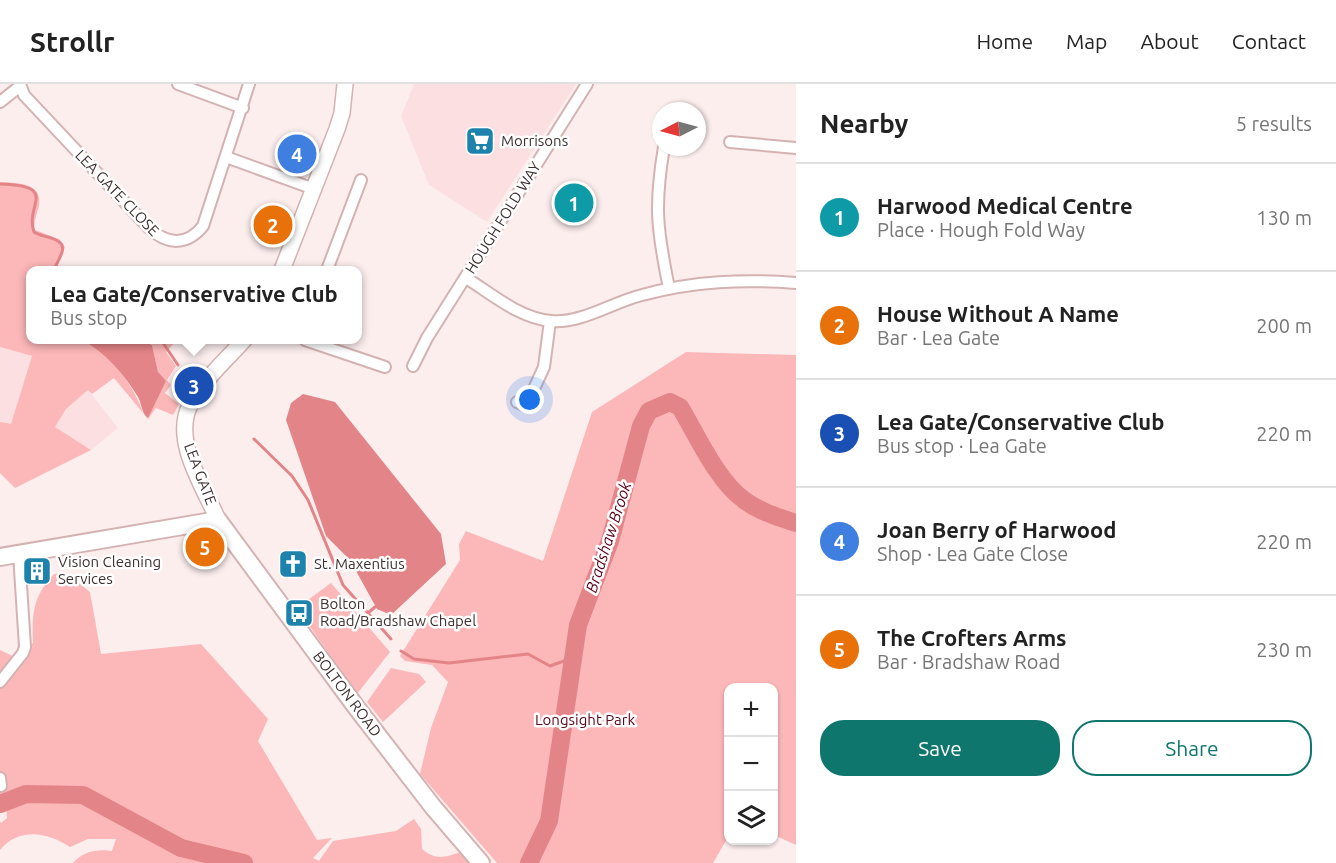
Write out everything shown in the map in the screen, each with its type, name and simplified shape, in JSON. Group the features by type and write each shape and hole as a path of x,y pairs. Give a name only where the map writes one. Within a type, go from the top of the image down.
{"main road":[{"path":"284,266 342,113 345,84"},
{"name":"LEA GATE","path":"218,520 189,455 185,423 194,399 240,344"},
{"path":"0,557 218,520"},
{"name":"BOLTON ROAD","path":"218,520 363,717 433,807 481,863"}],"street":[{"path":"178,84 243,108"},
{"name":"LEA GATE CLOSE","path":"19,86 149,228 159,237 169,241 189,239 203,226 249,84"},
{"name":"HOUGH FOLD WAY","path":"413,366 418,352 587,84"},
{"path":"0,102 19,86"},
{"path":"730,142 772,148 796,148"},
{"path":"662,156 656,191 656,212 669,288"},
{"path":"226,157 314,189"},
{"path":"329,266 361,180"},
{"path":"466,278 527,316 550,321 580,317 630,298 669,288 744,279 796,283"},
{"path":"517,402 526,406 540,378 550,321"},
{"path":"319,344 385,367"},
{"path":"407,347 418,352"},
{"path":"0,682 23,653 25,647 20,554"}],"shaded area":[{"name":"Morrisons","path":"414,84 576,84 487,222 429,185 401,116"},
{"path":"88,344 152,345 158,372 166,381 148,418 127,380 106,357"},
{"path":"0,347 32,356 11,425 0,422"},
{"path":"88,390 118,428 91,450 55,427 66,409"},
{"path":"303,394 335,402 441,534 446,564 391,615 377,609 350,560 326,536 286,420 291,403"}],"green space":[{"path":"0,182 27,185 37,192 39,206 35,230 59,239 65,247 56,266 26,266 26,344 91,344 101,350 119,370 134,393 143,413 114,378 92,394 88,390 66,409 55,427 91,450 15,488 0,473 0,422 11,424 32,356 0,347"},
{"path":"150,344 173,344 166,352 176,366 167,380 171,385 165,393 179,404 173,415 156,408 148,419 143,413 158,372"},
{"name":"Longsight Park","path":"686,352 796,355 796,845 778,837 778,683 724,683 724,844 713,863 497,863 420,774 431,728 448,682 432,665 405,661 400,656 460,560 459,544 466,531 543,561 592,412"},
{"path":"65,572 90,592 101,654 201,644 268,719 258,741 317,840 332,838 313,858 319,861 333,841 396,831 414,819 421,829 422,849 427,853 436,857 461,852 469,863 73,863 91,852 112,851 116,839 88,839 70,847 52,838 34,834 16,838 0,850 0,821 1,823 7,818 5,795 0,796 0,650 25,662 21,653 33,643 33,622 38,598 54,574"},
{"path":"331,583 390,652 357,694 297,608"},
{"path":"391,668 419,674 426,682 383,722 367,702"}],"waterway":[{"path":"0,184 19,186 35,193 32,222 34,232 61,243 63,247 56,266"},
{"path":"164,344 178,365"},
{"name":"Bradshaw Brook","path":"529,863 549,821 578,625 610,541 641,426 649,411 670,402 680,407 716,470 734,492 756,508 796,523"},
{"path":"254,439 292,476 308,500 343,585 391,639"},
{"path":"368,613 375,607"},
{"path":"401,651 414,659 449,663 528,654 550,666 572,658"},
{"name":"Bradshaw Brook","path":"0,804 26,794 83,795 181,848 244,863"}],"place":[{"name":"Morrisons","path":"480,141"},
{"name":"Joan Berry of Harwood","path":"297,154"},
{"name":"Harwood Medical Centre","path":"574,203"},
{"name":"House Without A Name","path":"273,225"},
{"name":"Lea Gate/Conservative Club","path":"194,386"},
{"name":"The Crofters Arms","path":"205,547"},
{"name":"St. Maxentius","path":"293,564"},
{"name":"Vision Cleaning Services","path":"37,571"},
{"name":"Bolton Road/Bradshaw Chapel","path":"299,613"}]}
